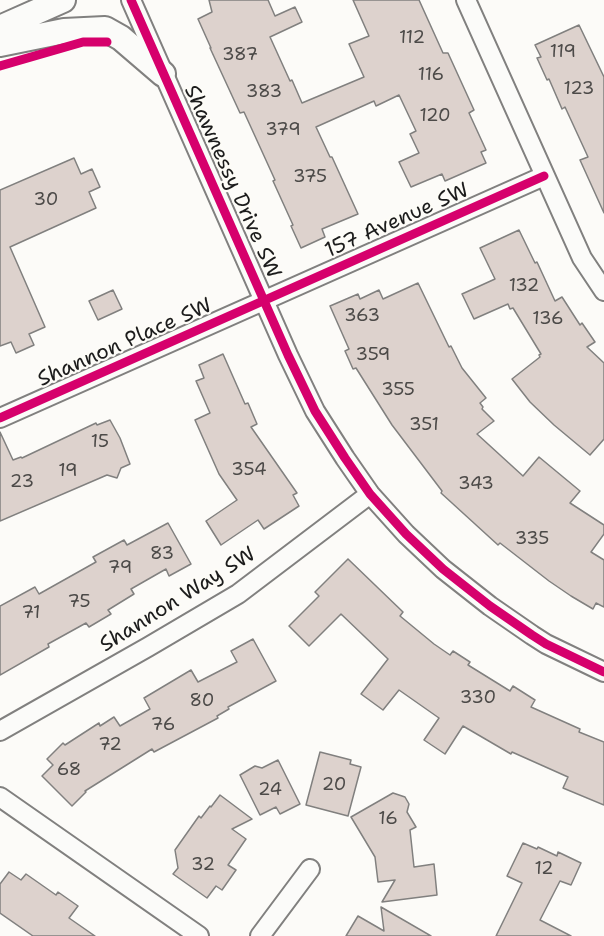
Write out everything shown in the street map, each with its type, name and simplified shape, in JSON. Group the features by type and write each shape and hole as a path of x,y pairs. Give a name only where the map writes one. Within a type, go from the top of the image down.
{"main road":[{"path":"0,28 63,0"},
{"path":"0,44 64,31 105,29 121,38 163,74"}],"street":[{"name":"Shawnessy Drive SW","path":"131,0 315,411 370,494 406,534 443,569 490,606 546,644 604,672"},
{"path":"466,0 582,258 604,291"},
{"name":"157 Avenue SW","path":"265,300 544,176"},
{"name":"Shannon Place SW","path":"0,418 265,300"},
{"name":"Shannon Way SW","path":"0,731 238,594 370,494"},
{"path":"0,797 199,936"},
{"path":"260,936 310,869"}],"building":[{"path":"209,0 268,0 275,16 295,7 302,22 270,37 302,103 364,77 349,44 369,36 353,0 419,0 443,53 448,53 474,110 469,113 486,150 481,152 486,163 445,181 442,174 411,187 399,162 419,153 410,134 416,131 399,95 376,106 374,101 316,127 358,214 322,229 325,237 301,248 273,181 275,180 244,112 240,113 198,19 212,12"},
{"path":"579,25 604,77 604,213 580,160 588,157 565,107 562,109 549,79 547,80 537,58 541,57 535,45"},
{"path":"74,158 81,174 92,169 100,187 89,192 96,208 10,247 45,327 29,334 34,345 16,353 11,342 0,346 0,190"},
{"path":"519,230 555,301 562,297 580,325 582,323 595,342 587,347 604,363 604,439 590,455 530,402 512,379 541,354 513,308 510,309 508,304 474,319 462,294 495,279 480,248"},
{"path":"418,283 449,347 451,346 462,368 486,398 480,403 482,409 494,421 477,434 523,476 539,457 580,491 570,503 604,525 604,534 591,552 604,560 604,607 596,603 593,609 549,581 500,543 498,545 441,493 442,491 392,425 356,368 353,369 345,351 349,349 330,306 358,294 360,299 379,290 383,299"},
{"path":"113,290 122,309 98,320 89,301"},
{"path":"223,354 245,404 248,403 257,424 251,427 297,493 293,495 299,506 264,529 258,520 221,545 206,521 237,500 219,474 195,420 210,413 196,381 204,378 199,365"},
{"path":"110,420 130,464 121,468 117,478 107,475 0,521 0,432 13,460 22,458 96,423 97,425"},
{"path":"168,523 191,564 169,576 166,569 131,589 134,594 108,610 111,614 89,627 86,623 0,675 0,606 35,587 39,594 96,562 93,557 124,540 127,545"},
{"path":"348,559 403,612 400,616 434,644 450,655 453,651 470,662 468,665 510,691 513,686 535,700 531,707 604,742 604,805 563,788 568,777 512,752 511,754 463,726 445,754 424,740 439,718 399,690 383,710 361,694 388,659 341,614 309,646 289,626 319,596 315,592"},
{"path":"253,639 276,681 228,707 229,709 217,716 218,718 154,752 152,749 85,791 72,806 42,776 53,765 47,759 63,743 65,745 99,723 100,726 114,717 120,726 150,709 144,698 191,670 198,682 237,662 231,651"},
{"path":"320,752 351,760 350,764 361,767 348,816 306,805"},
{"path":"278,760 300,804 280,814 276,807 260,815 240,775 255,766 262,768"},
{"path":"393,793 405,797 409,804 407,812 416,827 410,830 414,867 434,864 437,895 382,902 395,880 378,882 375,857 351,817"},
{"path":"220,795 252,819 232,829 246,839 228,865 236,870 222,890 216,886 207,898 173,874 178,868 175,850 199,816 201,818"},
{"path":"523,843 557,856 558,852 581,863 571,885 560,881 540,920 571,936 496,936 522,883 507,876"},
{"path":"9,872 21,880 26,874 56,895 58,892 78,906 69,918 95,936 33,936 0,913 0,884"},
{"path":"381,907 431,936 346,936 358,916 384,931"}],"cycle path":[{"path":"131,0 315,411 370,494 406,534 443,569 490,606 546,644 604,672"},
{"path":"0,66 83,42 107,42"},
{"path":"0,418 544,176"}]}
